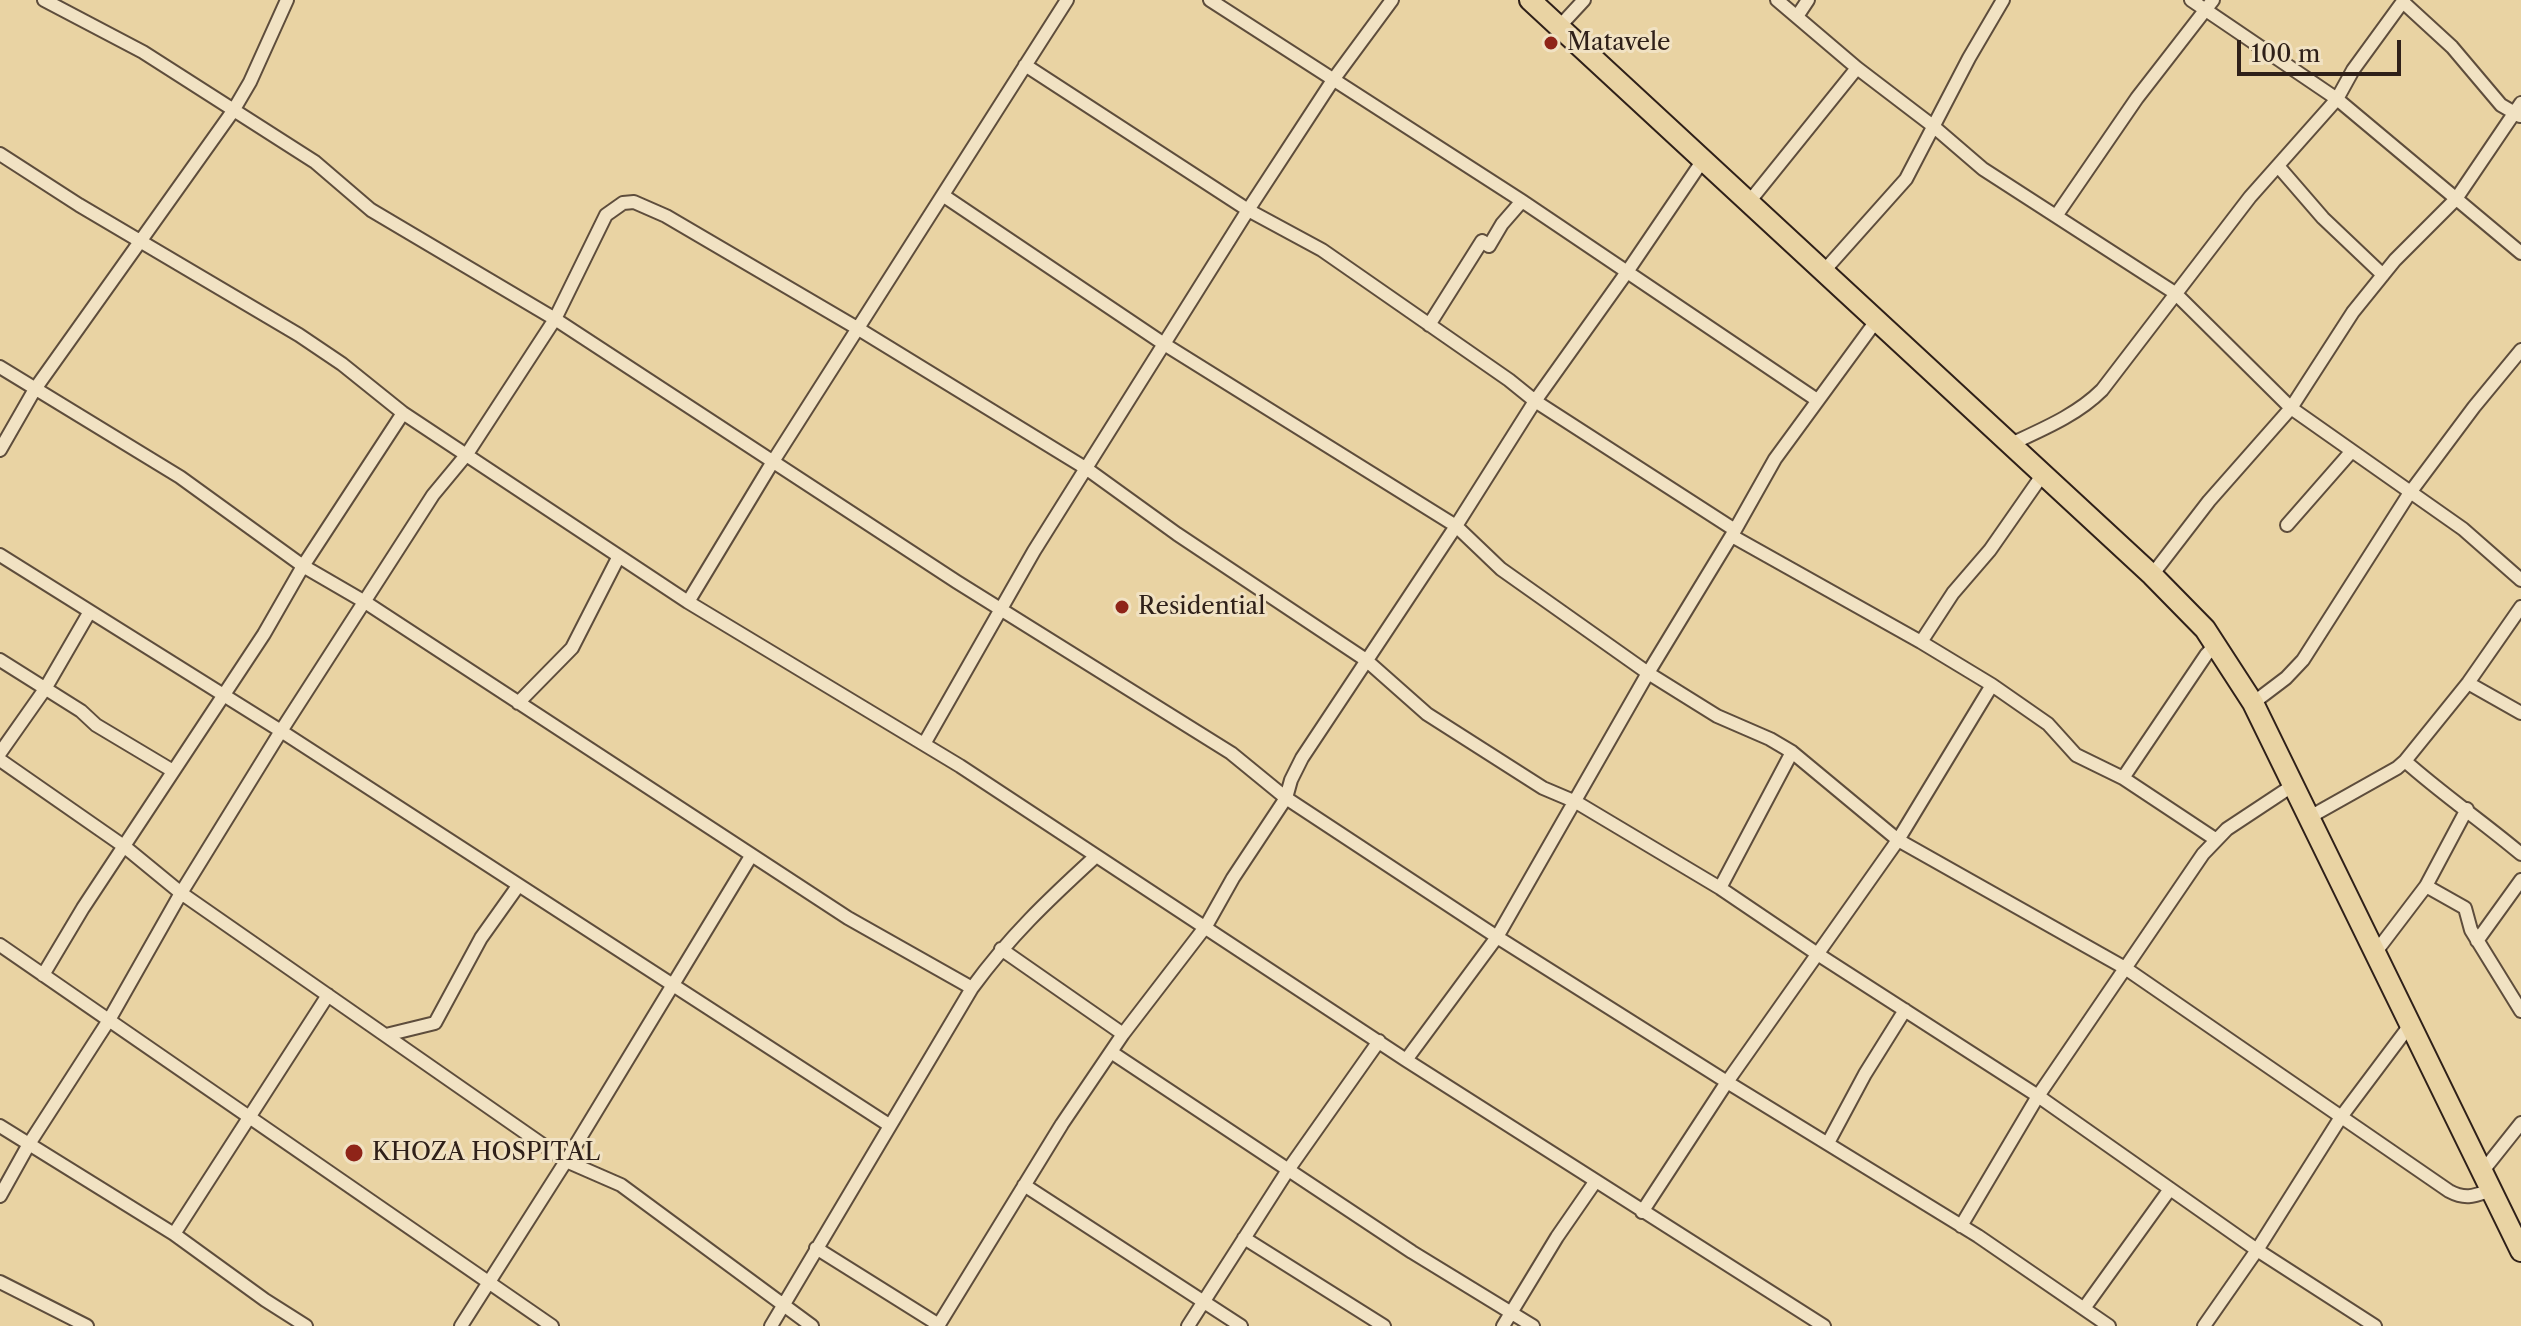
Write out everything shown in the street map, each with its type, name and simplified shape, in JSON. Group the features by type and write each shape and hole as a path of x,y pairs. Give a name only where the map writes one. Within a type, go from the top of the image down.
{"highway":[{"path":"1530,0 2152,575 2216,644 2253,703 2521,1251"}],"street":[{"path":"44,0 143,52 315,162 371,210 555,319 772,463 1231,753 1286,798 1497,937 1961,1226 2109,1326"},
{"path":"0,450 35,389 233,111 250,82 287,0"},
{"path":"688,602 772,463 1067,0"},
{"path":"1210,0 1522,201 1817,400"},
{"path":"924,744 1034,551 1248,210 1333,80 1392,0"},
{"path":"1559,27 1584,0"},
{"path":"1777,0 1983,169 2175,293 2291,408 2409,494 2463,529 2521,580"},
{"path":"1798,15 1808,0"},
{"path":"1823,272 1906,179 2003,0"},
{"path":"2191,0 2209,6 2337,99 2521,253"},
{"path":"2011,444 2059,421 2092,400 2278,166 2337,99 2353,70 2404,1 2446,41 2501,105 2519,111 2456,199 2383,275 2353,312 2291,408 2209,501 2152,575"},
{"path":"2056,216 2137,98 2209,6"},
{"path":"1025,65 1248,210 1322,250 1535,401 1733,533 1992,685 2048,724 2076,755 2123,778 2215,839"},
{"path":"1749,202 1857,68"},
{"path":"0,154 331,356 403,413 688,602 924,744 1206,926 1406,1060 1824,1326"},
{"path":"816,1248 942,1325 1024,1185 1111,1052 1206,926 1233,878 1286,798 1302,758 1535,401 1703,160"},
{"path":"2278,166 2323,218 2383,275"},
{"path":"944,196 1164,344 1456,526 1501,569 1648,673 1717,716 1792,752 1898,840 2125,968 2462,1198 2469,1198 2486,1181 2521,1123"},
{"path":"1429,325 1482,241 1489,246 1502,224 1522,201"},
{"path":"0,1196 281,731 433,495 467,454 555,319 606,215 623,203 634,202 666,216 857,328 1087,469 1177,534 1366,660 1427,714 1543,788 1576,802 1720,888 2038,1096 2257,1250 2375,1326"},
{"path":"1406,1060 1497,937 1775,459 1876,321"},
{"path":"2253,703 2286,678 2303,660 2409,494 2521,350"},
{"path":"0,367 180,477 303,566 365,602 848,918 972,988"},
{"path":"43,975 83,908 264,634 303,566 403,413"},
{"path":"2287,525 2351,452"},
{"path":"1921,642 1953,593 1990,550 2043,474"},
{"path":"0,555 281,731 889,1125"},
{"path":"518,703 572,648 611,571 624,560"},
{"path":"2308,818 2405,761 2468,683 2521,607"},
{"path":"0,753 45,689 89,613"},
{"path":"2123,778 2216,644"},
{"path":"0,660 86,715 96,725 173,771"},
{"path":"2468,683 2521,713"},
{"path":"1642,1212 1727,1082 1898,840 1992,685"},
{"path":"1720,888 1792,752"},
{"path":"0,760 125,847 181,893 566,1161 621,1185 812,1326"},
{"path":"2405,761 2521,854"},
{"path":"1961,1226 2038,1096 2215,839 2292,786"},
{"path":"2375,953 2426,886 2467,809"},
{"path":"461,1326 566,1161 751,856"},
{"path":"771,1326 972,988 1026,921 1095,857"},
{"path":"2477,941 2521,880"},
{"path":"386,1035 435,1023 481,938 518,886"},
{"path":"2426,886 2465,908 2471,930 2521,1011"},
{"path":"0,945 552,1326"},
{"path":"1001,949 1123,1034"},
{"path":"174,1234 328,995"},
{"path":"1828,1143 1865,1074 1905,1010"},
{"path":"2204,1326 2257,1250 2341,1117 2410,1025"},
{"path":"1188,1326 1288,1170 1379,1041"},
{"path":"1111,1052 1412,1252 1533,1326"},
{"path":"0,1126 174,1234 306,1326"},
{"path":"1503,1326 1557,1237 1595,1182"},
{"path":"1024,1185 1241,1326"},
{"path":"2085,1307 2170,1189"},
{"path":"1244,1238 1384,1326"},
{"path":"0,1282 87,1326"}],"place":[{"name":"Matavele","path":"1551,43"},
{"name":"Residential","path":"1122,607"},
{"name":"KHOZA HOSPITAL","path":"354,1153"}]}
